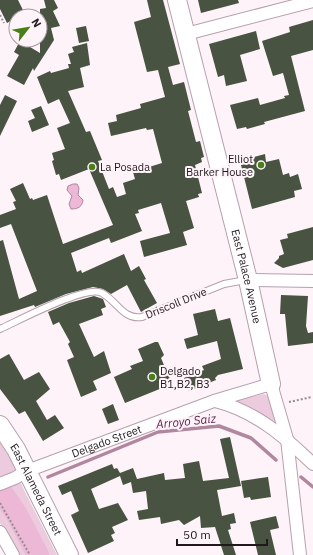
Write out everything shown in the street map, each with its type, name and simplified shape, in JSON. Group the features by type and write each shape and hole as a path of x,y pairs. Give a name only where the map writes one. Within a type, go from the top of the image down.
{"street":[{"name":"East Palace Avenue","path":"176,0 186,34 248,280 271,384 287,439 300,555"},
{"path":"186,34 313,1"},
{"path":"248,280 313,281"},
{"name":"Delgado Street","path":"0,484 21,474 214,401 271,384"},
{"path":"214,401 231,405 250,414 287,439 313,464"},
{"name":"East Alameda Street","path":"0,425 21,474 69,555"},
{"path":"0,532 13,555"}],"lane":[{"name":"Driscoll Drive","path":"0,329 80,293 96,290 103,293 125,314 136,318 142,317 224,284 234,281 248,280"}],"path":[{"path":"0,15 4,23"},
{"path":"289,402 312,397"},
{"path":"0,503 30,555"}],"shaded area":[{"path":"77,184 79,188 78,195 83,200 82,204 76,209 71,209 69,204 72,196 67,190 68,186"},
{"path":"264,394 270,397 275,423 237,402 238,400"},
{"path":"0,442 11,460 24,490 57,555 20,555 0,523"}],"building":[{"path":"0,0 18,0 22,8 8,8 7,23 0,9"},
{"path":"44,0 54,0 58,8 53,11 60,26 51,28 54,40 34,71 33,68 24,85 7,76 19,55 14,52 16,48 32,48 40,53 40,48 48,48 48,8 46,8"},
{"path":"147,0 163,0 180,64 168,67 173,85 184,82 191,110 188,111 196,142 200,141 204,157 201,158 202,162 195,165 202,193 198,194 199,197 186,201 194,228 183,232 187,245 144,257 140,241 170,233 161,203 138,210 139,213 135,214 142,231 111,243 109,238 71,253 77,272 81,270 82,273 124,254 131,271 139,266 146,279 144,280 157,303 141,312 127,285 111,294 103,289 93,287 66,294 35,307 34,305 0,316 0,241 3,240 19,299 37,291 11,224 0,228 0,215 16,209 13,202 16,201 10,189 23,183 30,199 32,198 33,200 47,195 63,244 113,225 89,169 61,180 59,174 56,175 52,161 54,160 52,153 65,149 57,128 70,123 59,99 48,104 37,77 50,71 51,73 69,68 68,64 71,64 68,54 74,52 72,47 87,43 90,65 80,68 84,87 68,91 86,132 90,131 102,160 98,161 109,189 113,187 117,197 126,194 123,183 135,179 133,172 162,163 153,129 147,130 146,128 111,136 108,123 117,121 116,115 141,108 140,104 165,97 158,70 147,72 134,22 151,17"},
{"path":"198,0 238,0 239,3 201,13"},
{"path":"313,20 313,50 291,56 305,111 264,122 265,124 247,129 246,127 237,129 230,105 258,98 260,105 285,98 284,96 289,95 283,73 273,76 262,41 290,32 289,27"},
{"path":"86,26 89,41 79,43 76,28"},
{"path":"256,31 260,49 240,55 247,81 226,86 224,75 218,77 209,44"},
{"path":"5,95 17,101 0,136 0,105"},
{"path":"41,106 49,125 32,132 28,121 35,118 31,110"},
{"path":"265,154 266,162 279,159 283,175 289,173 290,177 298,174 302,189 294,191 295,197 252,209 240,161"},
{"path":"313,227 313,260 283,268 274,263 279,256 284,254 280,240 288,238 287,234"},
{"path":"281,295 308,296 306,326 308,333 313,332 313,343 288,346 285,314 280,314"},
{"path":"94,296 103,299 106,307 101,309 103,315 79,324 94,357 104,351 111,373 93,381 97,390 81,397 67,360 74,357 68,344 70,342 59,322 53,325 48,312 69,303"},
{"path":"215,309 218,321 230,318 243,369 218,375 215,378 216,380 189,391 184,378 204,370 202,366 221,359 217,341 187,349 184,339 198,335 193,314"},
{"path":"158,342 164,355 161,358 172,384 125,403 114,377 132,369 130,366 143,361 138,349"},
{"path":"9,354 24,380 39,372 50,389 36,401 47,420 55,415 64,428 43,441 25,411 19,414 0,389 0,359"},
{"path":"113,404 119,420 108,424 102,409"},
{"path":"230,437 241,486 217,490 222,516 234,513 236,523 230,524 231,529 228,530 236,555 224,555 215,527 201,528 200,516 184,525 179,520 161,524 160,517 139,520 137,511 148,509 146,491 133,493 131,482 123,485 120,476 91,489 99,509 118,503 128,520 112,527 115,533 111,535 114,541 88,553 71,515 79,511 71,491 62,495 58,486 112,464 114,469 117,468 120,473 133,468 137,479 164,473 165,480 185,478 183,464 199,461 203,481 229,478 220,439"},
{"path":"268,477 271,497 251,500 250,497 244,498 241,481"},
{"path":"276,516 279,528 270,530 276,555 258,555 250,522"}],"waterway":[{"name":"Arroyo Saiz","path":"48,477 158,432 219,426 251,438 276,460"},
{"name":"Arroyo Saiz","path":"301,477 313,487"},
{"path":"0,490 16,513 38,555"}],"place":[{"name":"Elliot Barker House","path":"261,165"},
{"name":"La Posada","path":"92,167"},
{"name":"Delgado B1,B2, B3","path":"152,377"}]}
